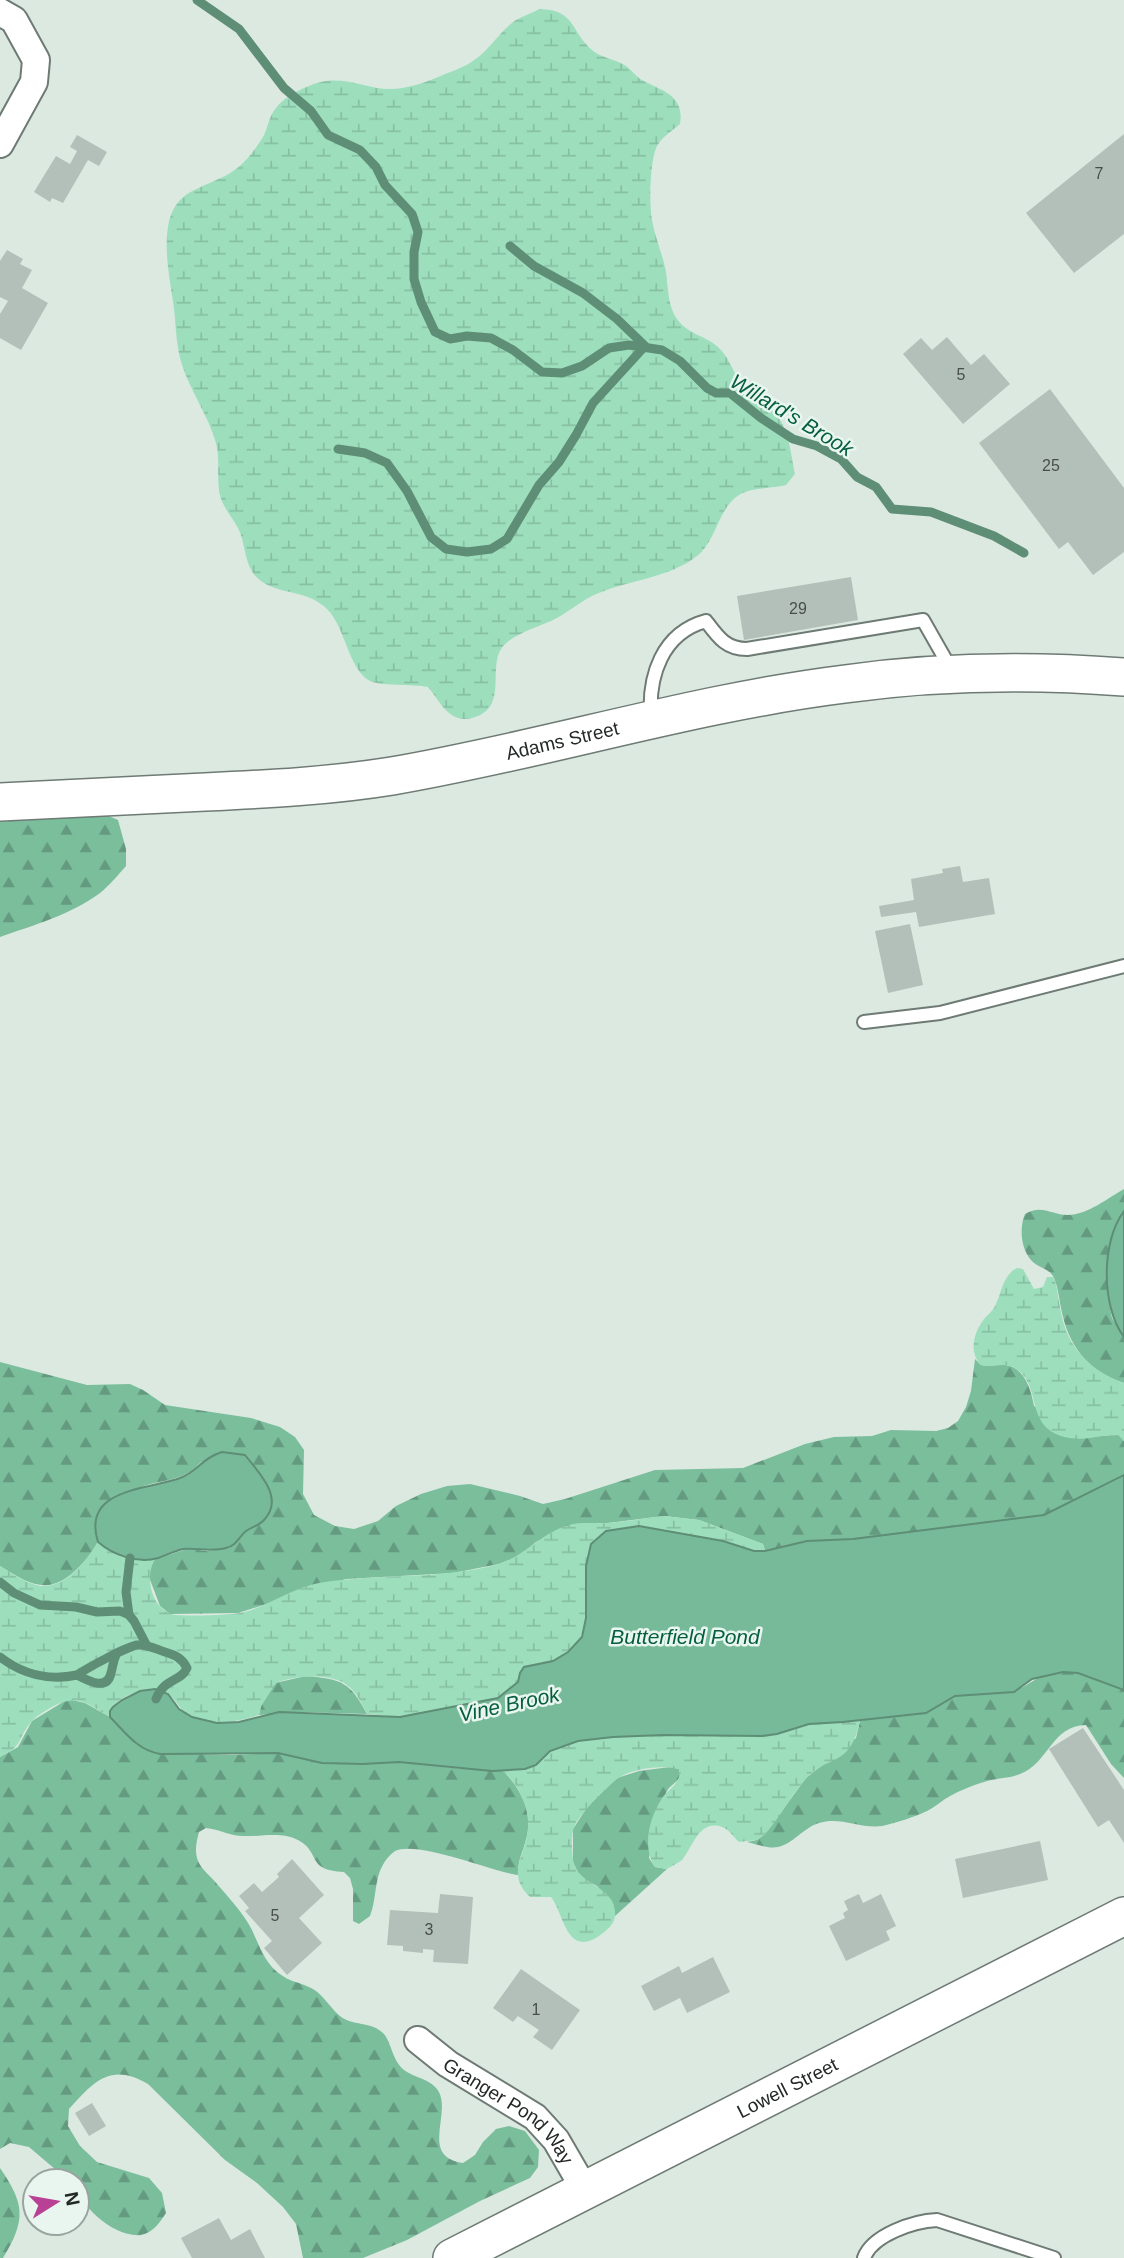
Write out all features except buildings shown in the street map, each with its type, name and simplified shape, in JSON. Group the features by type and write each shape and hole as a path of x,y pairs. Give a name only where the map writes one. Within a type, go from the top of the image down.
{"main road":[{"name":"Adams Street","path":"0,802 291,788 354,781 486,758 818,688 897,677 1036,672 1124,677"},
{"name":"Lowell Street","path":"452,2258 1124,1916"}],"street":[{"path":"0,12 14,20 36,60 34,82 0,144"},
{"name":"Granger Pond Way","path":"418,2040 448,2064 535,2117 556,2140 585,2190"}],"lane":[{"path":"652,721 653,681 667,647 688,627 706,621 725,644 731,648 747,649 923,620 954,673"},
{"path":"864,1022 940,1013 1124,966"},
{"path":"864,2258 870,2245 884,2236 937,2220 1054,2258"}],"green space":[{"path":"540,9 552,10 566,17 592,50 626,66 640,79 670,95 679,106 680,124 657,146 650,185 652,220 665,266 672,309 682,324 720,349 743,386 780,419 789,442 795,474 786,485 739,495 726,508 704,549 686,564 592,596 556,618 509,641 504,645 496,664 496,686 491,705 484,713 464,719 451,715 428,687 370,681 357,667 339,627 327,609 309,597 269,586 253,573 240,533 220,496 217,449 213,433 180,358 168,267 167,237 173,210 180,200 194,190 228,174 244,162 263,137 274,111 291,95 309,86 330,81 389,89 425,82 472,62 512,23"},
{"path":"104,814 118,820 126,849 126,866 88,901 52,919 0,937 0,822"},
{"path":"1124,1189 1124,1211 1121,1214 1108,1298 1112,1318 1124,1337 1124,1383 1090,1364 1074,1345 1064,1321 1055,1280 1051,1273 1034,1263 1028,1255 1022,1232 1025,1214 1031,1211 1075,1214 1090,1209"},
{"path":"1017,1268 1023,1269 1034,1289 1043,1287 1047,1277 1054,1277 1063,1321 1074,1346 1096,1368 1124,1383 1124,1441 1118,1435 1076,1439 1055,1433 1045,1426 1039,1416 1023,1374 1013,1367 985,1366 977,1360 974,1342 977,1330 994,1308 1008,1275"},
{"path":"975,1359 981,1365 1005,1365 1018,1370 1029,1387 1034,1406 1092,1436 1119,1435 1124,1441 1124,1475 1044,1515 853,1539 807,1541 765,1551 763,1544 699,1520 664,1516 574,1524 536,1542 519,1556 499,1564 453,1573 346,1579 238,1613 170,1614 160,1606 149,1577 155,1559 187,1549 208,1551 229,1548 256,1526 254,1466 245,1455 201,1462 186,1474 136,1489 98,1511 95,1530 97,1542 94,1549 81,1565 60,1581 51,1585 32,1583 0,1566 0,1362 87,1385 130,1384 165,1405 251,1418 280,1427 295,1437 304,1450 303,1494 314,1515 335,1526 354,1529 378,1521 396,1506 421,1494 447,1486 470,1484 543,1504 655,1470 743,1468 805,1444 834,1437 872,1436 891,1430 936,1431 948,1428 958,1421 966,1407"},
{"path":"664,1516 699,1520 763,1544 765,1551 586,1618 583,1632 577,1642 558,1658 686,1597 498,1698 400,1717 367,1714 354,1692 341,1682 323,1677 302,1677 276,1683 261,1706 259,1715 220,1722 190,1716 167,1693 160,1690 142,1691 116,1703 110,1717 75,1701 67,1701 50,1708 34,1719 14,1748 0,1757 0,1566 34,1584 54,1585 76,1570 98,1542 125,1556 155,1559 150,1573 151,1590 158,1604 171,1614 194,1616 240,1613 319,1583 455,1572 499,1564 554,1531 574,1524"},
{"path":"1078,1673 1124,1690 1124,1778 1111,1764 1086,1725 1065,1731 1037,1762 1016,1776 964,1789 911,1818 882,1826 827,1821 813,1825 778,1847 747,1842 757,1840 765,1834 806,1778 856,1738 860,1721 926,1713 955,1696 1003,1693 1023,1687 1043,1675"},
{"path":"306,1676 344,1684 367,1714 297,1712 259,1715 261,1706 275,1683"},
{"path":"68,1699 85,1703 110,1717 136,1744 154,1753 278,1753 322,1763 399,1762 502,1770 524,1800 528,1818 527,1836 518,1875 436,1853 405,1849 395,1851 381,1869 370,1916 359,1924 353,1921 353,1889 350,1878 344,1872 324,1868 298,1840 278,1835 238,1836 206,1828 199,1832 196,1852 201,1866 245,1918 265,1957 276,1971 314,1990 345,2019 379,2030 387,2038 400,2066 433,2085 440,2094 442,2105 439,2141 442,2151 449,2158 463,2163 475,2155 496,2129 509,2126 525,2131 539,2150 538,2167 530,2178 407,2240 363,2258 303,2258 296,2224 283,2207 257,2183 225,2160 148,2084 135,2078 113,2075 95,2083 69,2109 68,2126 80,2146 97,2162 149,2178 162,2193 166,2213 149,2232 131,2235 120,2231 109,2226 91,2211 91,2167 53,2167 29,2147 10,2143 0,2149 0,1757 18,1747 32,1721"},
{"path":"860,1721 850,1747 804,1781 765,1834 757,1840 739,1842 724,1828 708,1827 702,1830 682,1860 667,1869 655,1867 651,1859 648,1842 650,1824 664,1796 679,1778 679,1769 647,1768 617,1779 587,1808 573,1830 572,1852 576,1868 581,1875 604,1891 614,1906 615,1916 611,1925 599,1936 588,1941 573,1938 551,1897 530,1897 519,1881 518,1867 527,1835 528,1817 519,1791 502,1770 536,1765 550,1751 578,1741 663,1735 762,1736 809,1724"},
{"path":"670,1767 679,1769 680,1777 664,1797 649,1858 655,1867 667,1869 615,1916 613,1905 597,1886 580,1877 573,1862 573,1829 588,1806 617,1778 639,1771"},
{"path":"0,2168 14,2192 20,2212 16,2233 3,2258 0,2258"}],"water":[{"path":"1124,1211 1124,1337 1111,1309 1107,1274 1111,1239"},
{"path":"222,1452 245,1455 268,1486 272,1503 264,1520 246,1531 233,1545 215,1550 183,1549 158,1558 142,1560 118,1554 98,1542 95,1524 99,1511 108,1501 136,1489 180,1478"},
{"name":"Butterfield Pond","path":"1124,1475 1124,1690 1078,1673 1063,1672 1032,1679 1014,1692 955,1696 926,1713 809,1724 762,1736 663,1735 578,1741 550,1751 536,1765 525,1769 492,1771 399,1762 322,1763 278,1753 160,1754 138,1745 110,1717 110,1711 122,1700 140,1691 155,1689 168,1694 179,1709 192,1717 217,1723 239,1722 279,1712 400,1717 498,1698 518,1682 524,1667 553,1661 568,1652 582,1637 586,1618 586,1566 591,1544 606,1531 639,1526 723,1541 754,1551 765,1551 807,1541 853,1539 1044,1515"}],"waterway":[{"name":"Willard's Brook","path":"197,0 239,29 284,88 311,111 328,135 360,150 376,167 385,185 412,214 418,232 414,252 414,279 435,332 450,339 467,336 491,338 513,350 542,372 562,373 582,366 609,348 629,345 662,350 680,361 707,388 716,393 730,393 793,439 817,446 841,459 857,477 876,487 892,509 931,512 994,536 1024,553"},
{"path":"338,449 365,453 387,463 407,491 431,537 446,549 467,552 491,549 507,539 539,485 559,462 593,403 645,346 617,319 583,293 534,266 510,246"},
{"path":"129,1615 126,1592 130,1558"},
{"path":"0,1582 14,1593 40,1605 76,1607 97,1612 120,1611 134,1621 147,1646"},
{"name":"Vine Brook","path":"0,1657 17,1668 36,1675 67,1677 77,1675 131,1647 148,1646 175,1656 187,1668 181,1676 163,1687 156,1699"},
{"path":"77,1675 96,1683 105,1682 109,1679 116,1655"}]}
